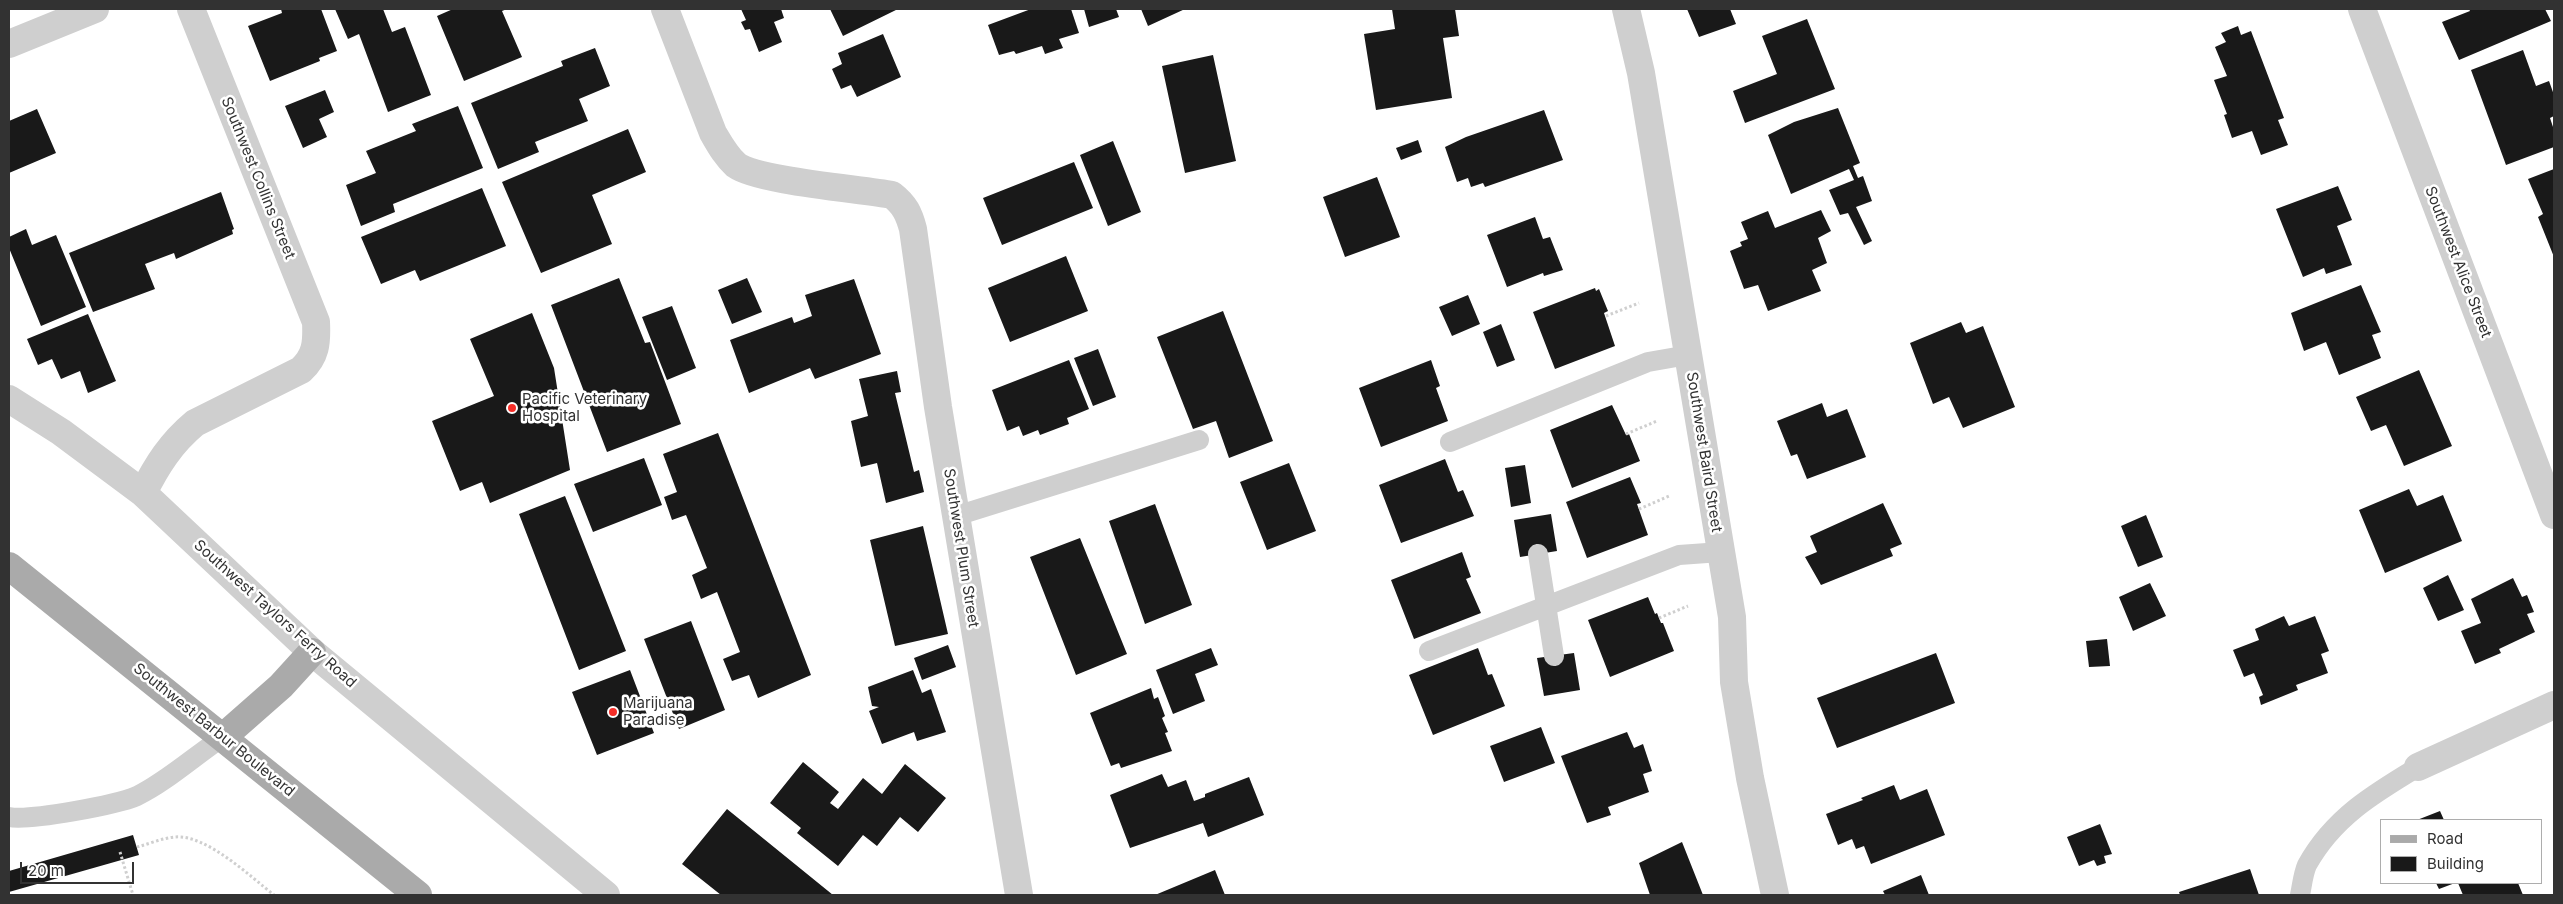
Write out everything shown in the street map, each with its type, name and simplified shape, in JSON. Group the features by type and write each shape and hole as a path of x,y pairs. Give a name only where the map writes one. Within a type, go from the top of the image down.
{"main road":[{"name":"Southwest Barbur Boulevard","path":"9,566 418,895"},
{"path":"222,737 281,686 312,652"}],"street":[{"path":"9,44 95,9"},
{"name":"Southwest Collins Street","path":"143,493 160,461 184,432 195,422 301,370 310,361 316,350 316,322 191,9"},
{"name":"Southwest Plum Street","path":"665,9 714,134 722,150 736,164 759,175 892,194 901,202 908,213 913,230 956,516 1019,895"},
{"name":"Southwest Baird Street","path":"1626,9 1641,73 1732,617 1734,682 1750,778 1775,895"},
{"name":"Southwest Alice Street","path":"2362,9 2554,515"},
{"name":"Southwest Taylors Ferry Road","path":"9,399 61,432 143,493 312,652 606,895"},
{"path":"2418,767 2554,705"}],"lane":[{"path":"1450,442 1648,362 1688,355"},
{"path":"956,516 1199,440"},
{"path":"1429,651 1679,556 1721,552"},
{"path":"1538,554 1554,656"},
{"path":"9,817 20,819 84,809 136,796 222,737"},
{"path":"2300,895 2306,867 2331,830 2364,799 2418,767"}],"path":[{"path":"1606,316 1639,302"},
{"path":"1626,434 1657,421"},
{"path":"1639,509 1669,496"},
{"path":"1659,618 1688,606"},
{"path":"137,847 176,837 203,844 222,854 274,895"},
{"path":"120,852 133,895"}],"building":[{"path":"281,9 321,9 337,51 319,58 320,61 270,81 248,26 282,13"},
{"path":"335,9 383,9 392,32 405,27 431,95 388,112 359,34 348,39"},
{"path":"453,9 507,9 502,11 522,57 464,81 437,16"},
{"path":"741,9 781,9 784,18 774,22 782,42 759,52 750,29 745,30 741,22 746,20"},
{"path":"830,9 898,9 843,36"},
{"path":"1031,9 1071,9 1079,33 1059,39 1063,48 1045,54 1042,46 1016,54 1014,51 999,55 988,25"},
{"path":"1084,9 1116,9 1119,17 1089,27"},
{"path":"1141,9 1185,9 1148,26"},
{"path":"1392,9 1455,9 1459,36 1443,38 1452,98 1376,110 1364,34 1395,29"},
{"path":"1687,9 1730,9 1736,24 1699,37"},
{"path":"2469,9 2545,9 2551,21 2459,60 2442,22 2470,11"},
{"path":"1807,19 1835,89 1745,123 1733,91 1777,74 1762,36"},
{"path":"2238,26 2241,35 2251,31 2284,118 2278,120 2288,145 2261,155 2252,131 2232,138 2224,115 2227,114 2214,80 2227,76 2215,47 2226,42 2221,33"},
{"path":"883,34 901,77 857,97 851,85 841,89 832,69 842,64 838,53"},
{"path":"595,48 610,86 579,99 588,121 535,142 539,152 498,169 471,103 563,66 561,61"},
{"path":"2523,50 2536,86 2549,81 2554,95 2554,116 2550,118 2554,130 2554,147 2506,165 2471,70"},
{"path":"1213,55 1236,161 1185,173 1162,66"},
{"path":"325,90 334,112 319,119 327,137 303,148 285,106"},
{"path":"458,106 483,168 393,204 395,212 361,226 346,185 376,173 366,151 416,131 412,124"},
{"path":"1838,108 1860,163 1853,166 1858,178 1863,176 1872,201 1856,207 1872,241 1864,245 1848,213 1840,215 1829,190 1854,180 1849,169 1791,194 1768,135 1794,122"},
{"path":"37,109 56,153 9,173 9,121"},
{"path":"1544,110 1563,160 1485,187 1483,183 1471,187 1468,178 1457,182 1445,147 1466,137"},
{"path":"628,129 646,172 592,195 612,244 541,273 502,182"},
{"path":"1418,140 1422,152 1401,160 1396,148"},
{"path":"1113,141 1141,212 1108,226 1080,155"},
{"path":"1074,162 1093,208 1002,245 983,198"},
{"path":"2554,169 2554,257 2538,217 2543,214 2528,179"},
{"path":"1377,177 1400,237 1345,257 1323,197"},
{"path":"2338,186 2352,220 2337,226 2352,265 2326,274 2324,268 2303,277 2276,209"},
{"path":"482,188 506,246 420,281 415,270 381,284 361,237"},
{"path":"221,192 234,229 232,230 233,234 176,259 174,253 145,264 155,289 93,312 69,253"},
{"path":"1821,210 1831,231 1818,238 1827,263 1812,270 1821,291 1768,311 1758,285 1744,289 1730,251 1742,246 1740,242 1748,239 1741,222 1768,211 1775,228"},
{"path":"1535,217 1543,239 1550,237 1563,270 1544,276 1543,273 1507,287 1487,235"},
{"path":"26,229 32,245 56,235 86,307 41,326 9,248 9,237"},
{"path":"1066,256 1088,311 1010,342 988,288"},
{"path":"619,278 645,343 650,342 681,424 607,452 551,305"},
{"path":"747,278 762,312 732,324 718,290"},
{"path":"854,279 881,354 815,379 810,368 749,393 730,340 792,317 794,323 812,316 805,295"},
{"path":"2361,285 2381,332 2372,335 2381,358 2339,375 2326,342 2304,351 2291,313"},
{"path":"1595,288 1596,291 1599,289 1608,311 1604,313 1615,346 1555,369 1533,312"},
{"path":"1468,295 1480,324 1452,336 1439,307"},
{"path":"672,306 696,368 667,380 642,317"},
{"path":"1223,311 1273,441 1229,458 1216,421 1193,429 1157,337"},
{"name":"Pacific Veterinary Hospital","path":"532,313 554,368 570,470 490,503 482,482 460,491 432,421 494,396 470,339"},
{"path":"88,314 116,381 88,393 80,371 61,379 52,359 38,365 27,339"},
{"path":"1961,322 1966,333 1983,326 2015,407 1963,428 1949,397 1933,404 1910,343"},
{"path":"1501,324 1515,360 1497,367 1483,332"},
{"path":"1098,349 1116,397 1093,406 1074,358"},
{"path":"1069,360 1089,409 1067,418 1069,424 1040,435 1038,430 1023,436 1019,426 1007,431 992,390"},
{"path":"1431,360 1440,386 1436,388 1448,421 1381,447 1359,388"},
{"path":"2419,370 2452,446 2404,466 2386,425 2371,431 2356,397"},
{"path":"897,371 901,392 895,393 914,472 919,470 924,492 886,503 877,463 861,467 851,421 868,416 859,379"},
{"path":"1822,403 1827,417 1847,409 1866,457 1807,479 1797,454 1791,456 1777,421"},
{"path":"1612,405 1626,435 1629,434 1640,461 1572,488 1550,430"},
{"path":"718,433 811,675 758,698 749,675 732,681 723,659 740,652 717,592 701,599 692,575 707,568 686,515 672,520 664,497 677,492 663,454"},
{"path":"644,458 662,505 593,532 574,484"},
{"path":"1445,459 1458,492 1463,490 1474,516 1401,543 1379,485"},
{"path":"1289,463 1316,531 1267,550 1240,482"},
{"path":"1525,465 1531,503 1511,507 1505,468"},
{"path":"1630,477 1641,503 1637,504 1648,535 1587,558 1566,502"},
{"path":"2409,489 2417,506 2443,495 2462,541 2385,573 2359,510"},
{"path":"565,496 626,651 579,670 519,514"},
{"path":"1883,503 1902,544 1890,549 1893,556 1821,585 1805,557 1817,552 1810,536"},
{"path":"1155,504 1192,605 1145,624 1109,521"},
{"path":"1551,514 1557,551 1520,557 1514,520"},
{"path":"2146,515 2163,557 2138,567 2121,526"},
{"path":"923,526 948,634 895,646 870,540"},
{"path":"1080,538 1127,654 1076,675 1030,557"},
{"path":"1462,552 1471,577 1466,579 1481,613 1414,639 1391,580"},
{"path":"2448,575 2464,610 2438,621 2423,588"},
{"path":"2513,578 2522,597 2527,595 2534,612 2527,614 2535,632 2499,649 2501,653 2475,664 2461,631 2481,623 2471,599"},
{"path":"2150,583 2166,616 2133,631 2119,597"},
{"path":"1648,597 1655,614 1657,613 1661,623 1663,623 1674,651 1610,677 1588,620"},
{"path":"2284,616 2289,626 2315,616 2329,651 2321,654 2328,673 2296,685 2298,690 2261,705 2259,697 2263,695 2254,673 2244,677 2233,650 2259,640 2255,629"},
{"path":"691,621 725,710 679,729 644,639"},
{"path":"2107,639 2110,666 2089,667 2086,641"},
{"path":"948,645 956,667 922,680 914,658"},
{"path":"1211,648 1218,665 1195,674 1205,701 1173,714 1156,670"},
{"path":"1478,648 1488,675 1492,674 1505,706 1433,735 1409,675"},
{"path":"1574,653 1580,690 1544,696 1537,658"},
{"path":"1936,653 1955,703 1837,748 1817,698"},
{"name":"Marijuana Paradise","path":"630,670 654,733 597,755 572,692"},
{"path":"913,670 922,693 931,689 946,732 917,741 914,732 882,744 869,711 879,707 872,706 868,687"},
{"path":"1151,688 1154,699 1158,697 1165,716 1162,718 1168,732 1165,733 1172,751 1121,768 1119,763 1111,766 1090,713"},
{"path":"1541,727 1555,763 1504,782 1490,746"},
{"path":"1627,732 1634,748 1643,744 1652,771 1643,774 1649,792 1608,807 1611,815 1587,823 1561,756"},
{"path":"803,762 839,792 830,803 838,809 863,778 882,794 905,764 946,798 918,832 900,817 877,846 863,835 838,866 797,833 801,828 770,803"},
{"path":"1162,774 1168,787 1186,780 1194,801 1205,797 1205,794 1249,777 1264,815 1208,837 1203,823 1130,848 1110,795"},
{"path":"1894,785 1900,800 1927,789 1945,835 1871,864 1864,846 1856,849 1852,839 1838,845 1826,814 1863,800 1861,798"},
{"path":"727,809 833,895 721,895 682,864"},
{"path":"2440,811 2444,819 2420,819"},
{"path":"2100,824 2112,854 2104,856 2106,863 2097,866 2094,860 2079,866 2067,837"},
{"path":"133,835 139,855 9,892 9,871"},
{"path":"1682,842 1703,895 1650,895 1639,863"},
{"path":"2250,869 2259,895 2180,895 2179,892"},
{"path":"1215,870 1225,895 1155,895"},
{"path":"1921,875 1929,895 1885,895 1883,891"},
{"path":"2436,884 2452,884 2439,889"},
{"path":"2458,884 2518,884 2523,895 2463,895"}],"place":[{"name":"Pacific Veterinary Hospital","path":"512,408"},
{"name":"Marijuana Paradise","path":"613,712"}]}
